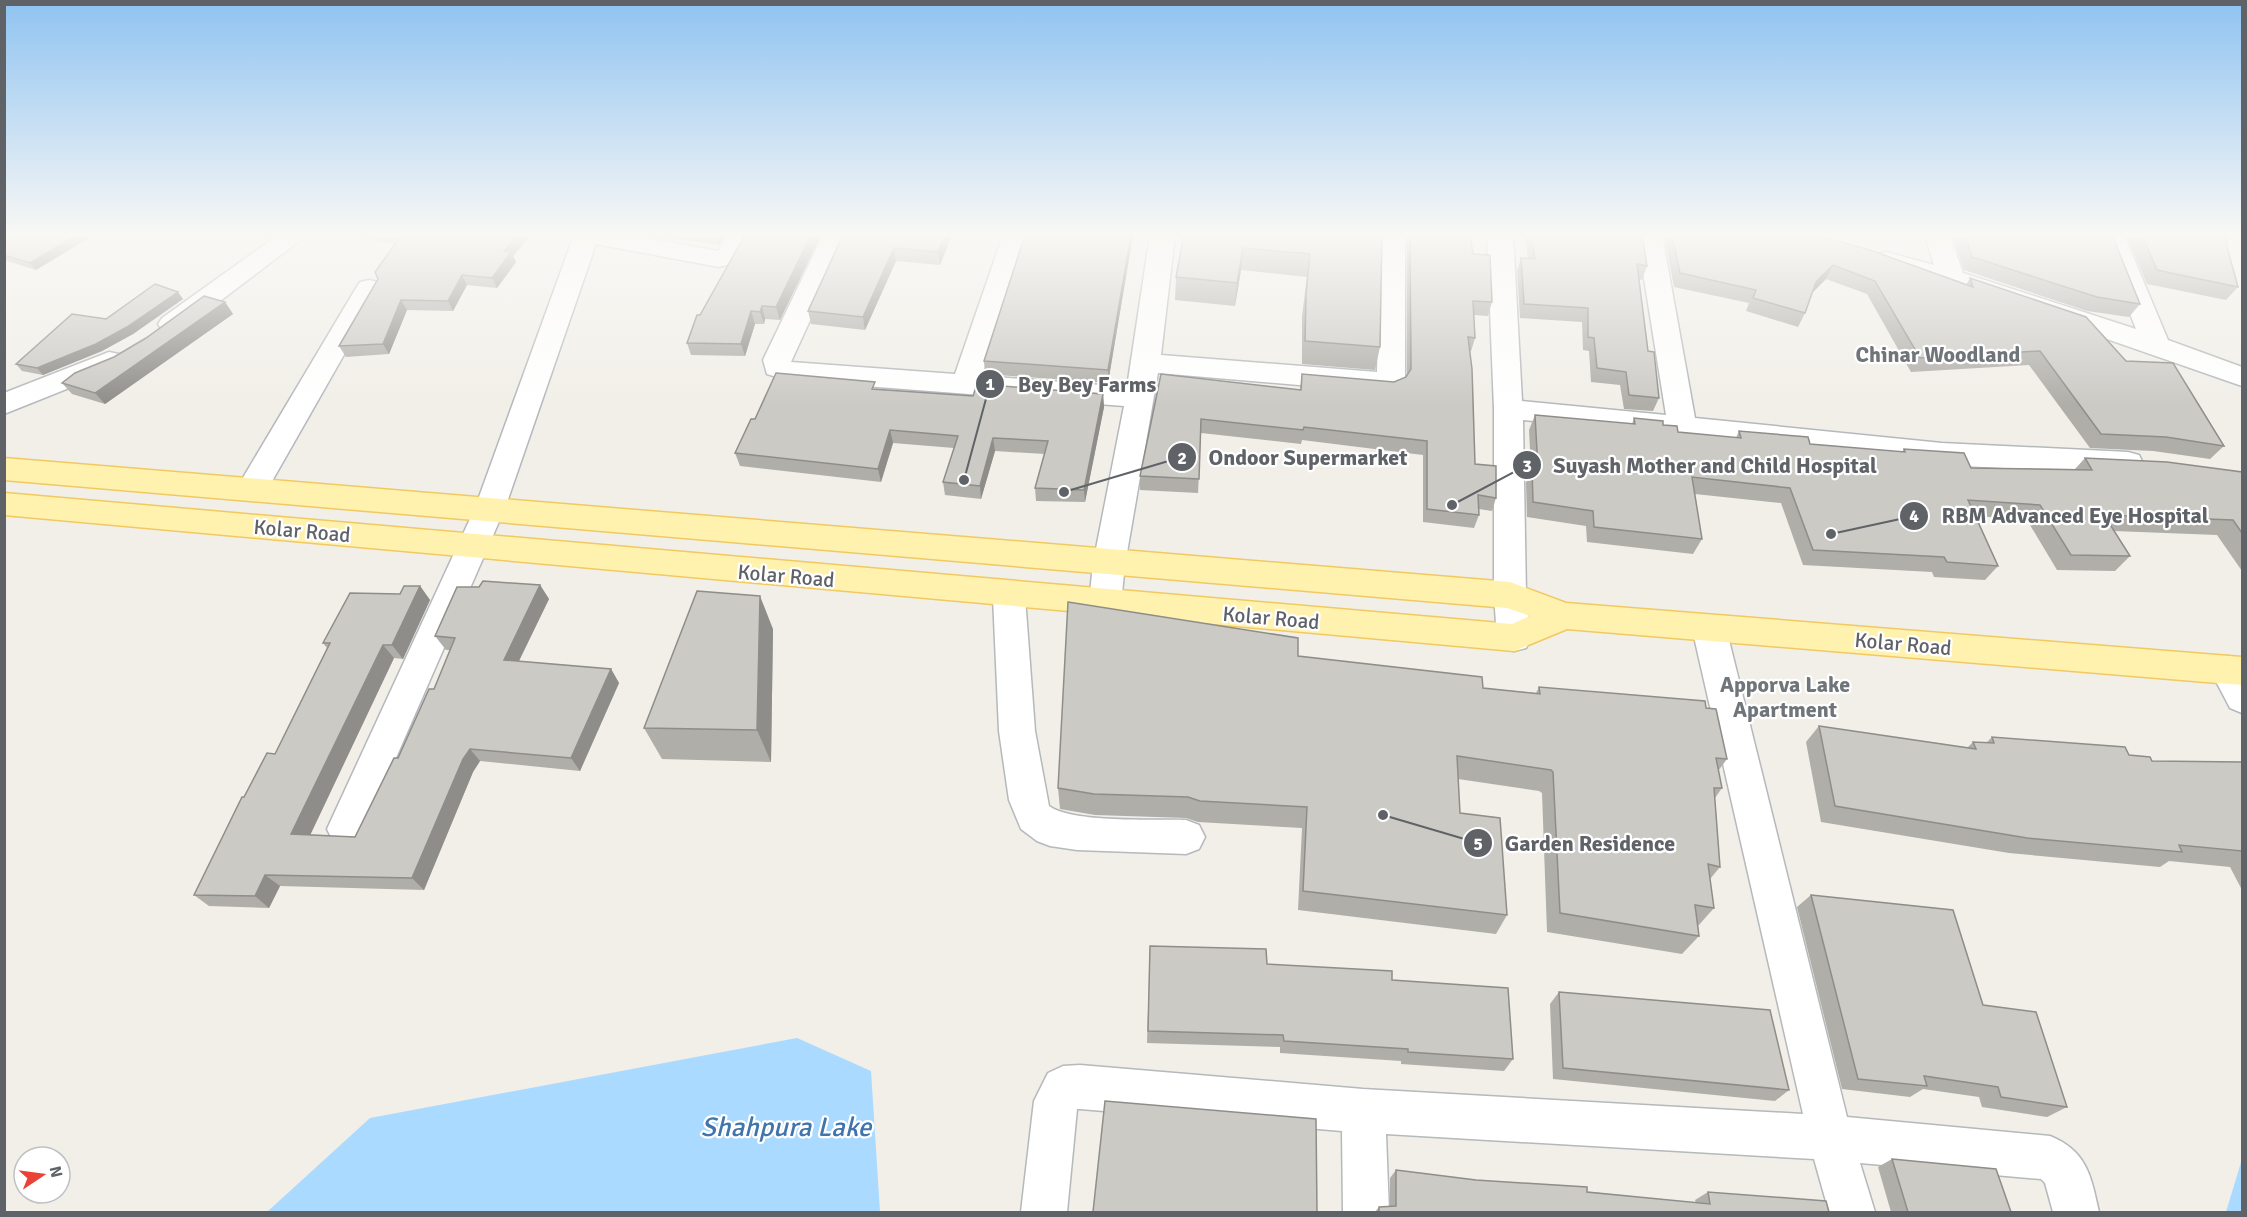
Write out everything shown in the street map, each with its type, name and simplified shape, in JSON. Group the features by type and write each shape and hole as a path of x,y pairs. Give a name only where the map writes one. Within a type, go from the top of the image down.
{"main road":[{"name":"Kolar Road","path":"4,469 490,508 1109,564 1510,595 1564,616 2238,680"},
{"name":"Kolar Road","path":"4,504 472,545 1009,597 1514,638 1564,616"}],"street":[{"path":"4,404 104,363 144,342 214,292"},
{"path":"252,489 367,292"},
{"path":"346,829 490,508 568,292"},
{"path":"809,292 777,360 777,367 786,371 1140,398"},
{"path":"965,385 997,292"},
{"path":"1105,603 1109,564 1146,363 1155,292"},
{"path":"1146,363 1391,383 1392,292"},
{"path":"1503,292 1508,409 1510,595 1514,638"},
{"path":"1659,292 1682,427"},
{"path":"1996,292 2156,345 2242,377"},
{"path":"2135,292 2156,345"},
{"path":"1508,409 1942,454 2153,464"},
{"path":"1009,597 1017,731 1028,800 1034,817 1050,829 1077,833 1186,837"},
{"path":"1709,628 1830,1138 1852,1212"},
{"path":"1044,1212 1056,1101 1063,1089 1080,1087 1363,1111 1830,1138 2050,1158 2064,1170 2076,1212"},
{"path":"1363,1111 1366,1212"}],"water":[{"name":"Shahpura Lake","path":"797,1038 871,1071 880,1212 267,1212 370,1118"},
{"path":"2242,1159 2242,1212 2226,1212"}],"building":[{"path":"144,292 178,292 127,327 96,344 37,368 16,364 72,314 106,319"},
{"path":"371,292 453,292 448,301 401,300 383,344 339,346"},
{"path":"713,292 783,292 776,307 762,306 760,312 751,311 741,344 687,343 697,315 700,315"},
{"path":"817,292 874,292 863,317 808,311"},
{"path":"1007,292 1121,292 1108,370 984,361"},
{"path":"1306,292 1381,292 1380,347 1305,341"},
{"path":"1410,292 1492,292 1492,302 1473,301 1475,338 1468,337 1472,369 1475,464 1496,466 1496,498 1478,495 1479,515 1427,509 1427,441 1304,427 1303,430 1201,419 1199,479 1140,476 1161,374 1301,390 1302,374 1394,382 1406,377 1411,369"},
{"path":"1523,292 1641,292 1648,351 1654,352 1659,398 1629,395 1626,372 1597,368 1594,338 1588,337 1588,308 1524,304"},
{"path":"1755,292 1813,292 1805,313 1753,298"},
{"path":"1881,292 2011,292 2086,317 2126,361 2173,363 2224,446 2166,437 2101,434 2040,351 1920,358"},
{"path":"2081,292 2135,292 2140,304 2097,297"},
{"path":"204,296 225,302 95,393 62,383 75,373 114,357 146,338"},
{"path":"776,373 875,382 872,389 973,396 977,384 1103,394 1084,490 1035,488 1048,441 993,438 980,486 943,482 958,436 890,430 878,469 735,453 751,419 755,419"},
{"path":"1535,415 1635,424 1634,418 1663,421 1663,425 1677,426 1678,432 1741,438 1739,431 1808,437 1810,444 1905,452 1904,449 1964,453 1971,468 2092,470 2085,458 2167,462 2242,472 2242,533 2233,520 2104,515 2130,556 2071,555 2040,505 1968,500 1998,566 1947,562 1944,557 1813,550 1790,488 1692,477 1702,539 1594,527 1593,511 1533,502 1532,468 1538,469"},
{"path":"483,581 540,585 504,660 611,669 571,758 470,749 463,759 412,878 265,875 255,896 194,895 242,797 267,753 275,754 330,643 323,643 350,593 400,594 404,586 420,586 392,645 383,645 291,834 355,837 394,758 398,758 429,689 434,689 455,638 435,636 457,587 479,587"},
{"path":"697,591 760,596 757,730 644,728"},
{"path":"1068,602 1298,638 1298,656 1482,677 1483,688 1540,694 1539,687 1705,701 1706,708 1716,709 1727,759 1716,758 1722,788 1714,788 1720,867 1708,864 1714,908 1695,905 1699,936 1560,913 1553,772 1551,770 1457,756 1460,813 1500,818 1507,915 1303,891 1307,807 1200,801 1188,797 1094,794 1058,788"},
{"path":"1819,726 1976,749 1973,742 1994,743 1992,737 2125,747 2129,755 2150,757 2152,761 2242,762 2242,851 2179,845 2182,852 2027,838 1835,806"},
{"path":"1811,895 1953,910 1983,1005 2036,1012 2067,1107 2001,1097 1998,1087 1924,1076 1927,1086 1858,1079"},
{"path":"1150,946 1266,949 1267,964 1392,971 1392,980 1508,988 1513,1059 1284,1041 1283,1035 1148,1031"},
{"path":"1559,992 1770,1010 1789,1090 1563,1068"},
{"path":"1105,1101 1316,1119 1317,1212 1093,1212"},
{"path":"1892,1159 1996,1169 2011,1212 1908,1212"},
{"path":"1396,1170 1476,1180 1587,1187 1587,1192 1710,1204 1708,1192 1826,1201 1829,1212 1379,1212 1379,1207 1396,1206"}],"place":[{"name":"Bey Bey Farms","path":"964,480"},
{"name":"Ondoor Supermarket","path":"1064,492"},
{"name":"Suyash Mother and Child Hospital","path":"1452,505"},
{"name":"RBM Advanced Eye Hospital","path":"1831,534"},
{"name":"Garden Residence","path":"1383,815"}],"district":[{"name":"Chinar Woodland","path":"1938,354"},
{"name":"Apporva Lake Apartment","path":"1785,696"}]}
